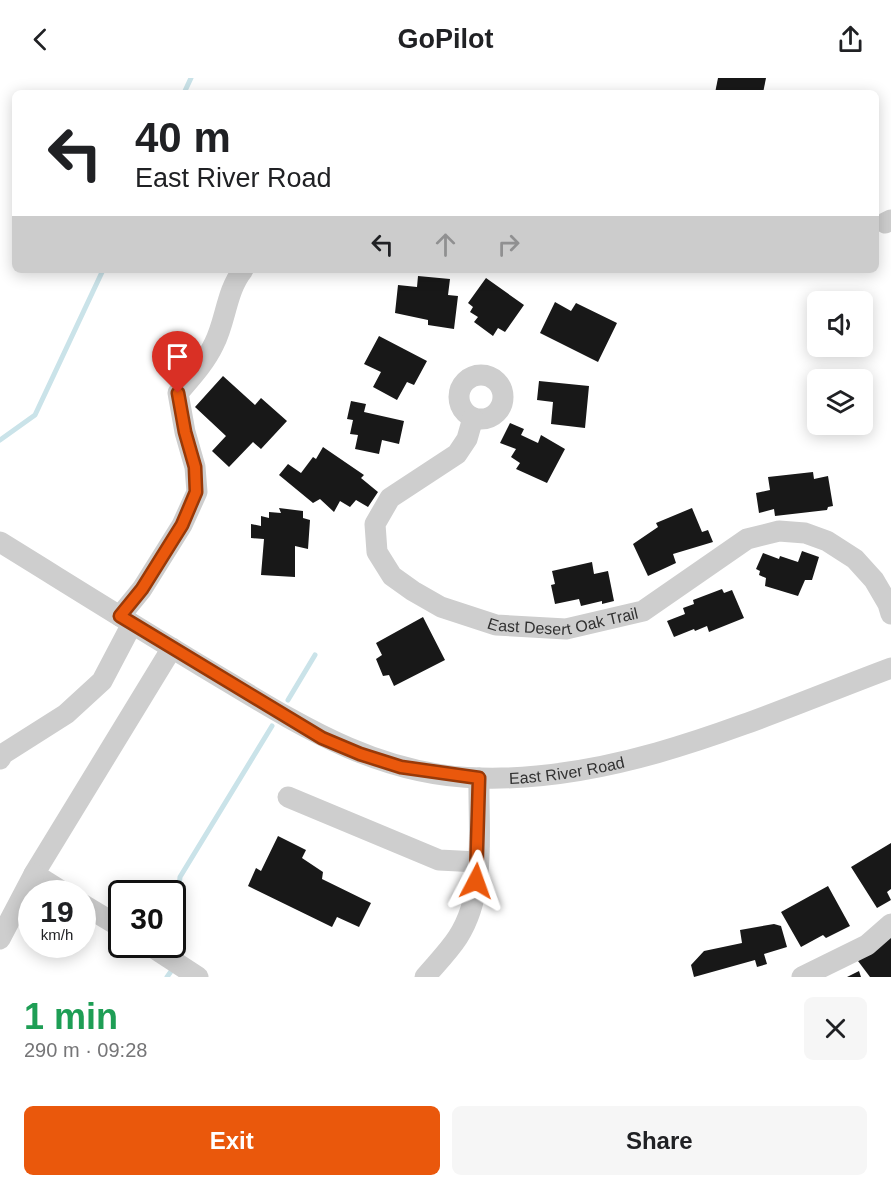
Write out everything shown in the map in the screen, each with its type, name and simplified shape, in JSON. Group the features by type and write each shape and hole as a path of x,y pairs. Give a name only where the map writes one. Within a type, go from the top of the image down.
{"street":[{"path":"0,759 3,754 66,714 102,681 126,620 176,534 196,492 195,467 185,432 178,393 202,364 215,343 227,303 242,273"},
{"name":"East Desert Oak Trail","path":"473,418 467,439 457,454 390,498 375,524 377,552 392,576 441,607 496,625 566,629 643,611 747,538 779,531 805,533 827,541 855,559 874,580 891,614"},
{"name":"East River Road","path":"0,542 322,738 360,754 401,767 479,778 531,777 581,769 638,757 693,741 891,668"},
{"path":"0,939 34,874 172,648"},
{"path":"425,977 458,937 474,901 478,862 479,778"},
{"path":"288,797 439,860 478,862"},
{"path":"34,874 44,880"},
{"path":"802,977 867,945 891,924"},
{"path":"169,958 198,977"}],"building":[{"path":"718,78 766,78 764,90 716,90"},
{"path":"418,276 450,279 448,295 458,296 454,329 428,325 428,320 395,313 398,285 417,287"},
{"path":"486,278 524,305 505,332 498,328 493,336 474,322 478,317 470,312 473,307 468,303"},
{"path":"555,302 571,311 576,303 617,323 598,362 540,333"},
{"path":"379,336 427,361 414,385 407,382 397,400 373,387 381,372 364,364"},
{"path":"223,376 255,405 261,398 287,421 261,449 253,442 229,467 212,451 226,436 195,407"},
{"path":"539,381 589,386 585,428 551,424 553,402 537,400"},
{"path":"351,401 366,404 364,412 404,421 399,444 382,440 379,454 355,449 358,435 350,434 353,420 347,419"},
{"path":"510,423 524,429 521,435 538,443 541,435 565,449 547,483 516,469 520,463 511,457 516,449 500,443"},
{"path":"323,447 364,475 361,478 378,492 368,507 356,500 350,507 340,501 334,512 320,499 313,503 279,475 288,464 301,473 313,457 316,459"},
{"path":"813,472 814,479 828,476 833,506 828,507 827,510 775,516 774,509 759,513 756,493 770,490 768,477"},
{"path":"279,508 303,511 303,518 310,520 308,549 295,546 295,577 261,575 264,539 251,538 251,524 261,526 261,516 269,518 269,512 281,513"},
{"path":"692,508 702,532 708,530 713,542 673,554 676,563 648,576 633,544 658,527 656,523"},
{"path":"802,551 819,557 812,580 805,580 798,596 765,586 766,578 759,575 760,571 756,569 763,553 779,559 780,556 798,562"},
{"path":"592,562 594,574 608,571 614,601 581,606 579,599 555,604 551,585 555,584 552,571"},
{"path":"722,589 724,593 732,590 744,618 709,632 707,626 674,637 667,621 685,614 683,608 694,604 693,600"},
{"path":"423,617 445,660 394,686 389,675 383,676 376,659 382,655 376,643"},
{"path":"278,836 306,850 302,858 323,872 322,879 371,903 359,927 337,917 332,927 248,886 256,868 261,871"},
{"path":"891,843 891,889 887,892 891,900 877,908 851,867"},
{"path":"828,886 850,926 826,938 823,935 801,947 781,912"},
{"path":"774,924 781,926 787,947 764,954 767,964 757,967 755,960 694,977 691,965 704,951 742,943 740,930"},
{"path":"891,935 891,977 870,977 858,961"},
{"path":"859,971 861,977 847,977"}],"waterway":[{"path":"185,90 191,78"},
{"path":"0,440 35,415 102,273"},
{"path":"288,700 315,655"},
{"path":"180,880 272,726"},
{"path":"167,977 172,970"}],"route":[{"path":"178,393 185,432 195,467 196,492 182,525 142,589 120,616 322,738 360,754 401,767 437,774 479,778 476,881"}]}
